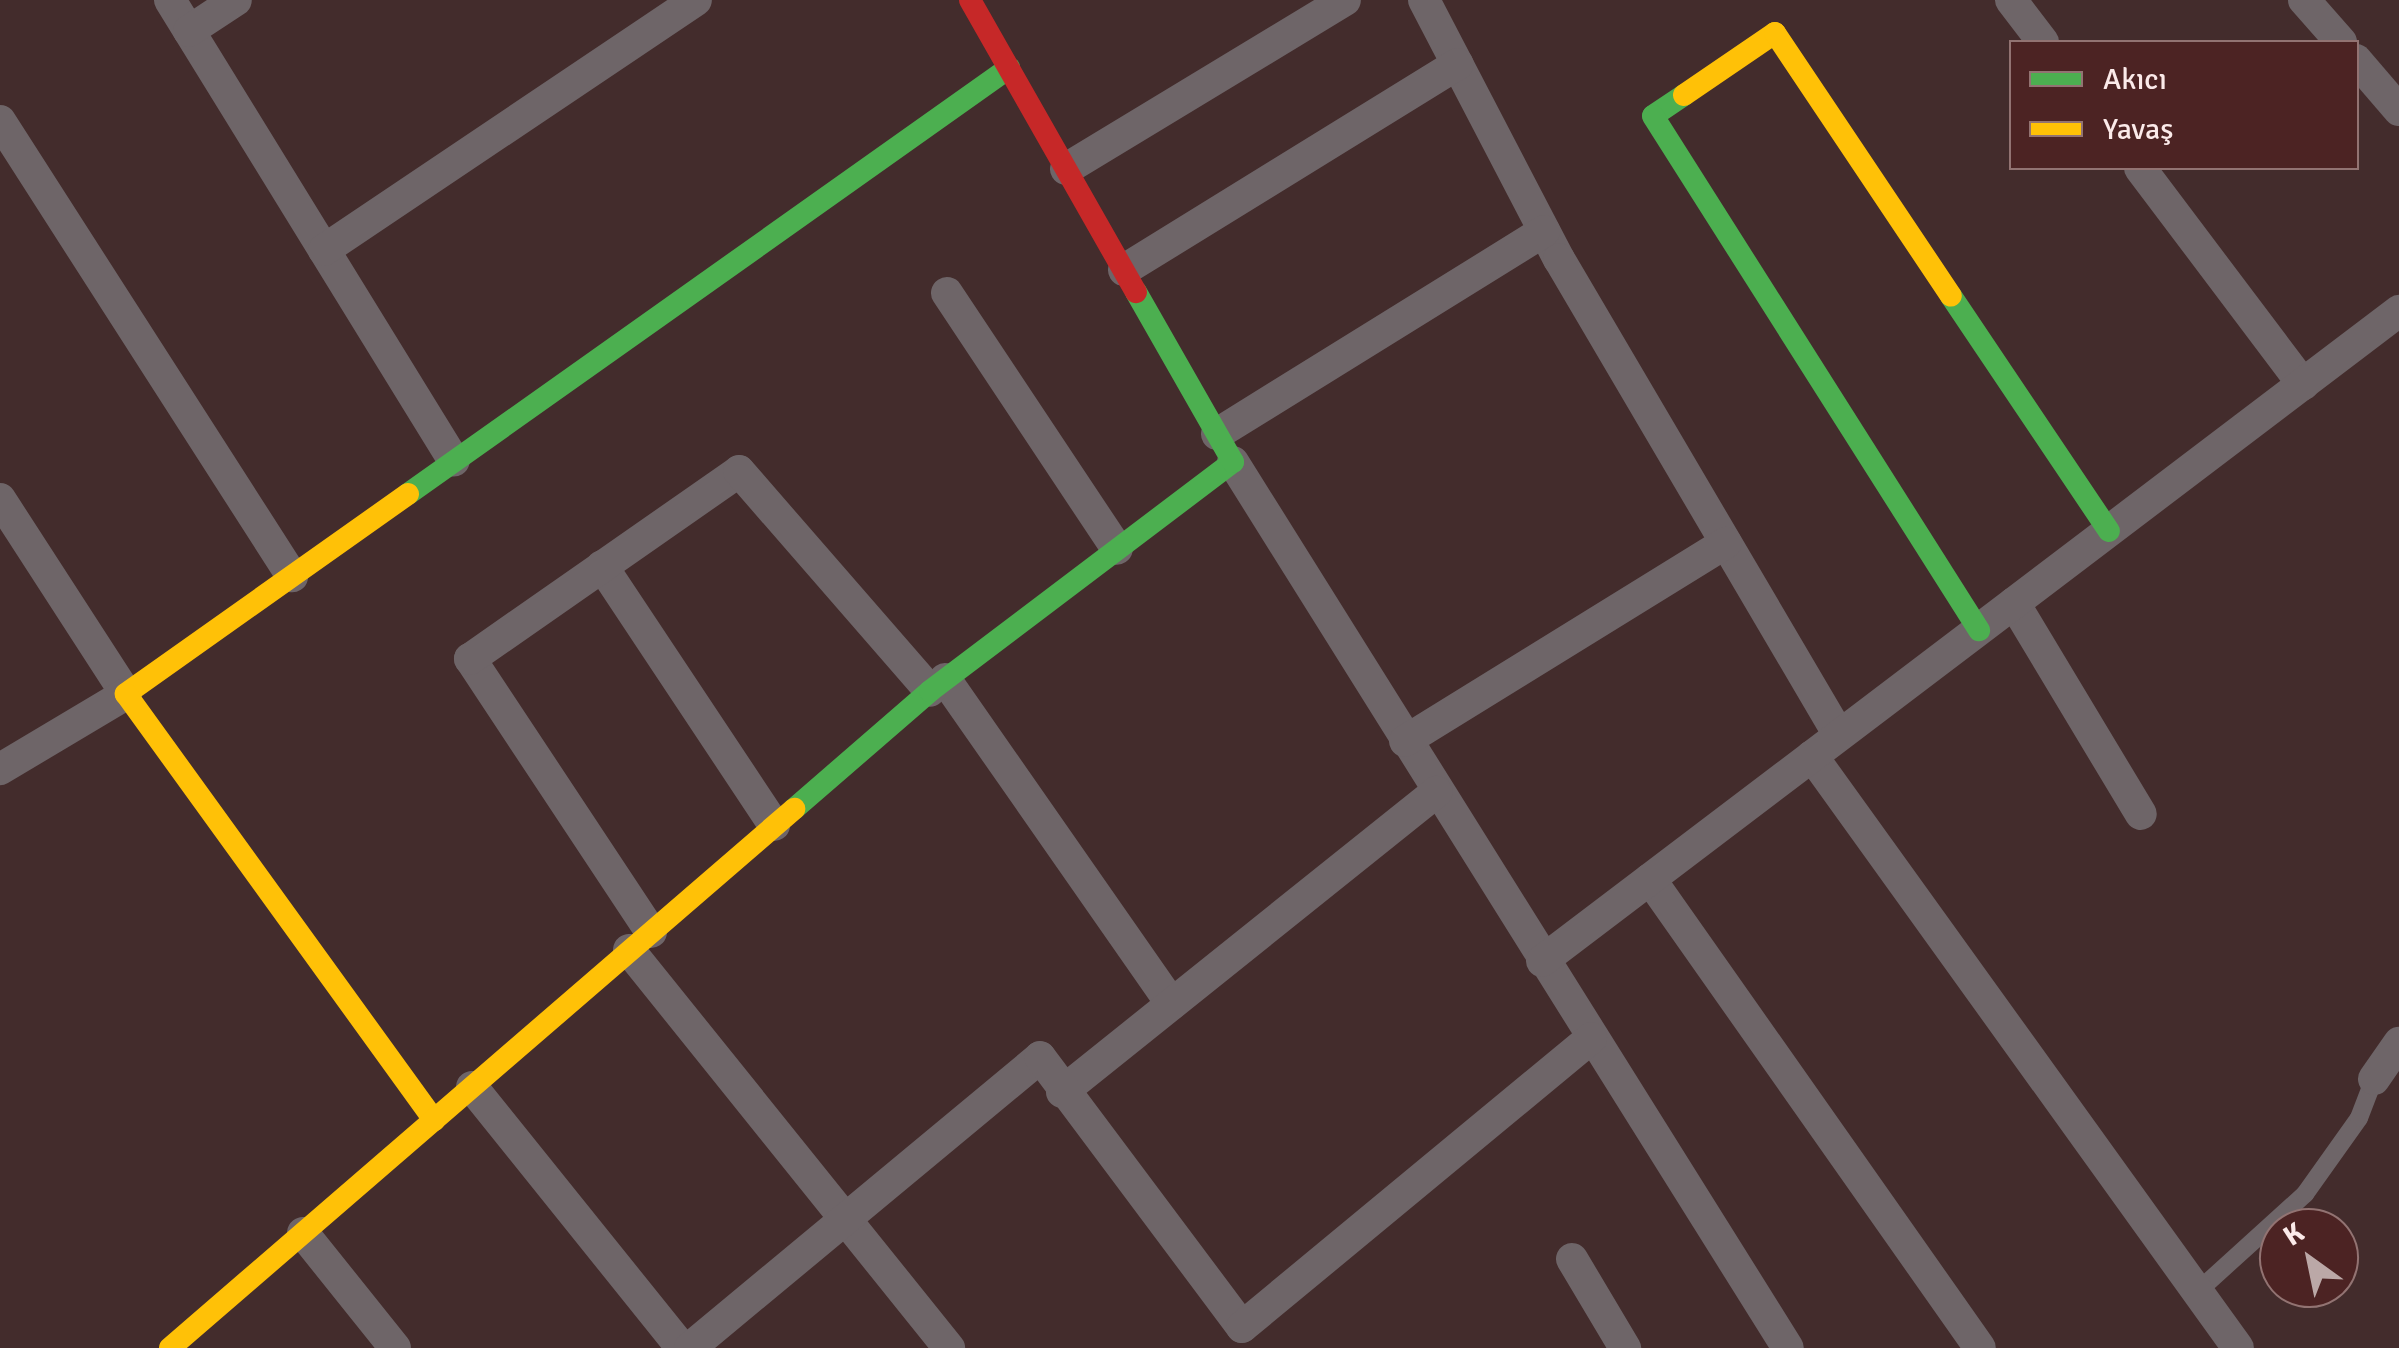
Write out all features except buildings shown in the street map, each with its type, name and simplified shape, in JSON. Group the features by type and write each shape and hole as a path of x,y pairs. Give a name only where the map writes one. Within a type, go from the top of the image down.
{"street":[{"path":"170,0 454,461"},
{"path":"189,31 236,0"},
{"path":"324,250 696,0"},
{"path":"970,0 1225,448 1542,961 1788,1348"},
{"path":"1066,169 1346,0"},
{"path":"1424,0 1544,231 1839,735"},
{"path":"2010,0 2041,40"},
{"path":"2304,0 2339,40"},
{"path":"1979,630 1654,116 1776,33 2108,531"},
{"path":"2359,63 2399,110"},
{"path":"1124,270 1457,64"},
{"path":"0,769 126,694 1009,68"},
{"path":"0,120 292,576"},
{"path":"2142,170 2303,384"},
{"path":"170,1348 937,685 1117,549 1225,448 1544,231"},
{"path":"947,292 1117,549"},
{"path":"1542,961 2399,311"},
{"path":"949,1348 846,1220 640,941 470,659 739,471 937,685 1172,1004"},
{"path":"0,500 126,694 434,1120"},
{"path":"1405,741 1726,543"},
{"path":"602,566 774,825"},
{"path":"2014,603 2141,814"},
{"path":"1812,756 2238,1348"},
{"path":"1062,1092 1437,792"},
{"path":"1650,879 1980,1348"},
{"path":"472,1087 686,1348 1040,1057 1062,1092 1242,1328 1592,1038"},
{"path":"2374,1080 2399,1043"},
{"path":"303,1232 395,1348"},
{"path":"1572,1259 1625,1348"}],"lane":[{"path":"2198,1292 2306,1194 2360,1118 2374,1080"}],"traffic: fast":[{"path":"408,494 1009,68"},
{"path":"1684,95 1653,116 1979,630"},
{"path":"794,809 930,691 1233,462 1136,292"},
{"path":"1951,296 2109,531"}],"traffic: slow":[{"path":"1684,95 1775,33 1951,296"},
{"path":"408,494 126,694 434,1120"},
{"path":"170,1348 794,809"}],"traffic: jam":[{"path":"970,0 1136,292"}]}
